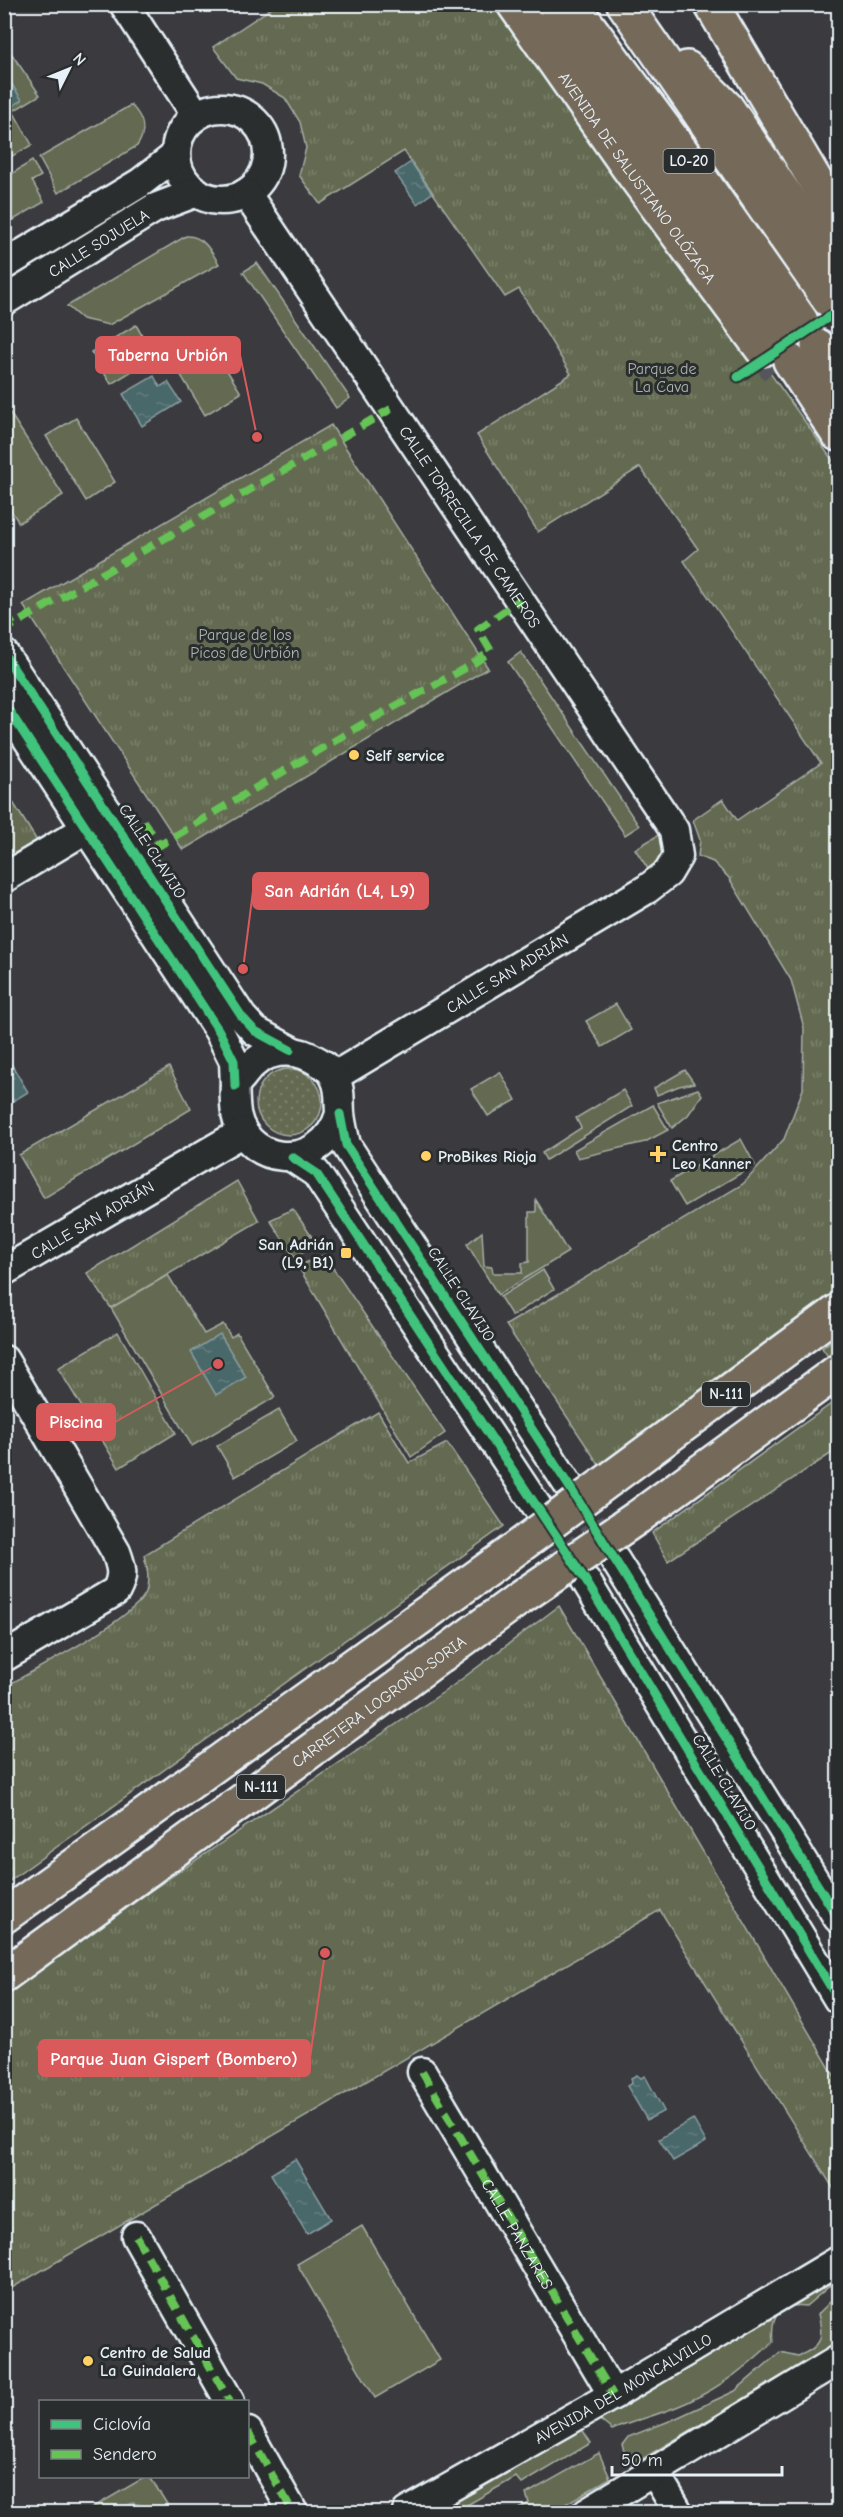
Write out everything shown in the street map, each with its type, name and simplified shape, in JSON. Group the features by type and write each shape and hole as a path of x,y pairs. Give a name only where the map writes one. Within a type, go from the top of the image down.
{"main road":[{"name":"AVENIDA DE SALUSTIANO OLÓZAGA","path":"514,4 628,167 787,348 838,454"},
{"path":"555,4 571,44 787,348 838,434"},
{"name":"LO-20","path":"572,4 682,152 787,348 838,378"},
{"path":"625,4 727,108 834,287"},
{"path":"711,4 838,219"},
{"name":"N-111","path":"4,1916 495,1564 838,1311"},
{"name":"CARRETERA LOGROÑO-SORIA","path":"4,1975 517,1600 638,1517 838,1371"}],"street":[{"path":"124,4 196,115"},
{"path":"226,108 241,111 254,120 263,133 268,146 266,166 257,184 246,193 221,200 197,192 186,182 179,170 176,155 182,133 196,115 210,109 226,108"},
{"name":"CALLE SOJUELA","path":"4,265 140,183 176,155"},
{"name":"CALLE SOJUELA","path":"4,301 155,208 197,192"},
{"name":"CALLE TORRECILLA DE CAMEROS","path":"246,193 674,830 678,856 674,864"},
{"name":"CALLE CLAVIJO","path":"4,654 242,1017 255,1031 290,1050"},
{"path":"4,703 219,1031 234,1061 236,1115 243,1132 256,1146 273,1155 292,1157 314,1150 323,1143 337,1125 341,1097 335,1076 324,1065 308,1055 290,1050 270,1054 252,1064 235,1086"},
{"path":"4,878 86,830"},
{"name":"CALLE SAN ADRIÁN","path":"335,1076 662,880 674,864"},
{"name":"CALLE CLAVIJO","path":"340,1114 346,1145 569,1486"},
{"name":"CALLE SAN ADRIÁN","path":"4,1271 243,1132"},
{"path":"292,1157 316,1173 538,1508"},
{"path":"4,1360 117,1552 122,1569 122,1579 116,1591 4,1657"},
{"name":"CALLE CLAVIJO","path":"615,1560 838,1918"},
{"name":"CALLE CLAVIJO","path":"586,1581 838,1999"},
{"name":"CALLE PANZARES","path":"422,2072 612,2395"},
{"path":"136,2236 229,2400"},
{"name":"AVENIDA DEL MONCALVILLO","path":"406,2512 612,2395 838,2261"},
{"path":"587,2512 655,2473 838,2360"},
{"path":"249,2434 293,2512"},
{"path":"655,2473 678,2512"}],"green space":[{"name":"Parque de La Cava","path":"276,5 507,5 838,468 838,1289 599,1465 506,1325 743,1184 784,1139 803,1089 804,1028 791,980 729,878 713,862 698,856 700,840 693,820 723,799 737,820 821,763 684,561 698,549 640,467 538,532 477,435 571,374 519,289 505,297 404,151 320,204 299,175 306,148 300,122 285,98 262,84 236,78 213,47"},
{"path":"9,50 40,95 13,111 32,145 5,160 4,54"},
{"path":"131,105 139,114 143,124 142,135 137,146 58,193 39,158"},
{"path":"32,161 41,176 32,181 44,202 5,225 5,178"},
{"path":"186,236 202,241 219,264 109,325 82,319 67,306"},
{"path":"257,263 350,398 336,408 243,272"},
{"path":"136,325 155,357 111,384 91,352"},
{"path":"215,351 241,393 205,415 179,372"},
{"path":"6,407 63,495 19,523 5,501"},
{"path":"76,418 115,482 86,501 46,436"},
{"name":"Parque de los Picos de Urbión","path":"331,425 488,668 183,850 23,605"},
{"path":"521,652 639,826 625,835 508,662"},
{"path":"4,788 44,852 4,875"},
{"path":"665,831 669,838 654,878 635,849"},
{"path":"616,1004 631,1030 602,1047 586,1021"},
{"path":"169,1067 191,1109 44,1198 19,1155"},
{"path":"282,1069 296,1069 308,1074 317,1083 322,1102 320,1115 313,1126 296,1135 282,1135 270,1130 261,1121 256,1109 256,1095 261,1083 270,1074"},
{"path":"685,1070 694,1083 657,1095 654,1088"},
{"path":"500,1072 516,1100 488,1116 471,1089"},
{"path":"698,1089 702,1095 688,1115 672,1128 657,1103"},
{"path":"623,1090 632,1106 546,1160 542,1153 581,1128 576,1118"},
{"path":"653,1105 668,1130 645,1142 578,1158 574,1150"},
{"path":"741,1139 755,1165 685,1206 670,1181"},
{"path":"237,1181 259,1221 111,1308 87,1273"},
{"path":"536,1200 568,1252 498,1295 467,1244 482,1232 484,1266 492,1267 493,1273 522,1273 522,1263 529,1262 529,1212 536,1212"},
{"path":"293,1209 316,1243 295,1258 270,1220"},
{"path":"324,1255 445,1433 411,1457 298,1266"},
{"path":"543,1270 554,1289 512,1316 500,1297"},
{"path":"168,1275 204,1334 223,1324 231,1337 237,1333 275,1397 192,1446 111,1308"},
{"path":"118,1332 176,1433 119,1468 58,1368"},
{"path":"838,1335 838,1352 829,1358 822,1348"},
{"path":"838,1399 838,1449 668,1561 652,1533"},
{"path":"279,1410 297,1441 235,1477 217,1446"},
{"path":"378,1412 409,1463 447,1443 504,1526 5,1884 5,1687 104,1629 138,1603 146,1592 148,1582 144,1555"},
{"path":"559,1606 838,2082 838,2196 660,1910 5,2292 5,1996 149,1892 451,1687"},
{"path":"362,2226 440,2360 375,2398 297,2264"},
{"path":"838,2266 838,2279 806,2306 789,2307 779,2313 773,2325 773,2342 724,2382 681,2405 612,2430 600,2420 595,2410"},
{"path":"838,2294 838,2343 632,2465 628,2463 622,2445 628,2437 735,2391 780,2352 798,2356 812,2349 821,2335 818,2314"},
{"path":"576,2420 591,2443 522,2484 516,2477 455,2512 420,2512"},
{"path":"599,2453 610,2478 552,2512 513,2512 529,2503 526,2494"},
{"path":"144,2478 151,2478 172,2512 85,2512"}],"water":[{"path":"5,74 22,100 4,111"},
{"path":"411,162 432,193 417,204 395,173"},
{"path":"154,376 160,387 168,382 181,402 142,426 123,394"},
{"path":"4,1052 28,1092 5,1106 4,1106"},
{"path":"220,1334 246,1377 216,1395 191,1352"},
{"path":"637,2075 641,2078 645,2076 664,2111 647,2120 627,2086 632,2083 631,2078"},
{"path":"693,2119 706,2142 673,2161 659,2139"},
{"path":"295,2159 331,2219 307,2234 271,2174"},
{"path":"132,2503 140,2505 146,2512 116,2512"}],"tunnel":[{"path":"762,349 777,370"},
{"path":"569,1486 614,1559"},
{"path":"538,1508 585,1579"}],"marked path":[{"path":"4,619 8,617 13,625 391,409"},
{"path":"143,821 160,845 368,721 471,665 491,651 478,629 520,600"},
{"path":"422,2072 613,2395"},
{"path":"136,2236 229,2400"},
{"path":"249,2434 293,2512"}],"cycle path":[{"path":"738,377 838,311"},
{"path":"4,654 242,1017 255,1031 290,1050"},
{"path":"4,703 219,1031 234,1061 235,1086"},
{"path":"340,1114 346,1145 569,1486 838,1918"},
{"path":"292,1157 316,1173 586,1581 838,1999"}],"place":[{"name":"Taberna Urbión","path":"257,437"},
{"name":"Self service","path":"354,755"},
{"name":"San Adrián (L4, L9)","path":"243,969"},
{"name":"Centro Leo Kanner","path":"658,1154"},
{"name":"ProBikes Rioja","path":"426,1156"},
{"name":"San Adrián (L9, B1)","path":"346,1253"},
{"name":"Piscina","path":"218,1364"},
{"name":"Parque Juan Gispert (Bombero)","path":"325,1953"},
{"name":"Centro de Salud La Guindalera","path":"88,2361"}]}
